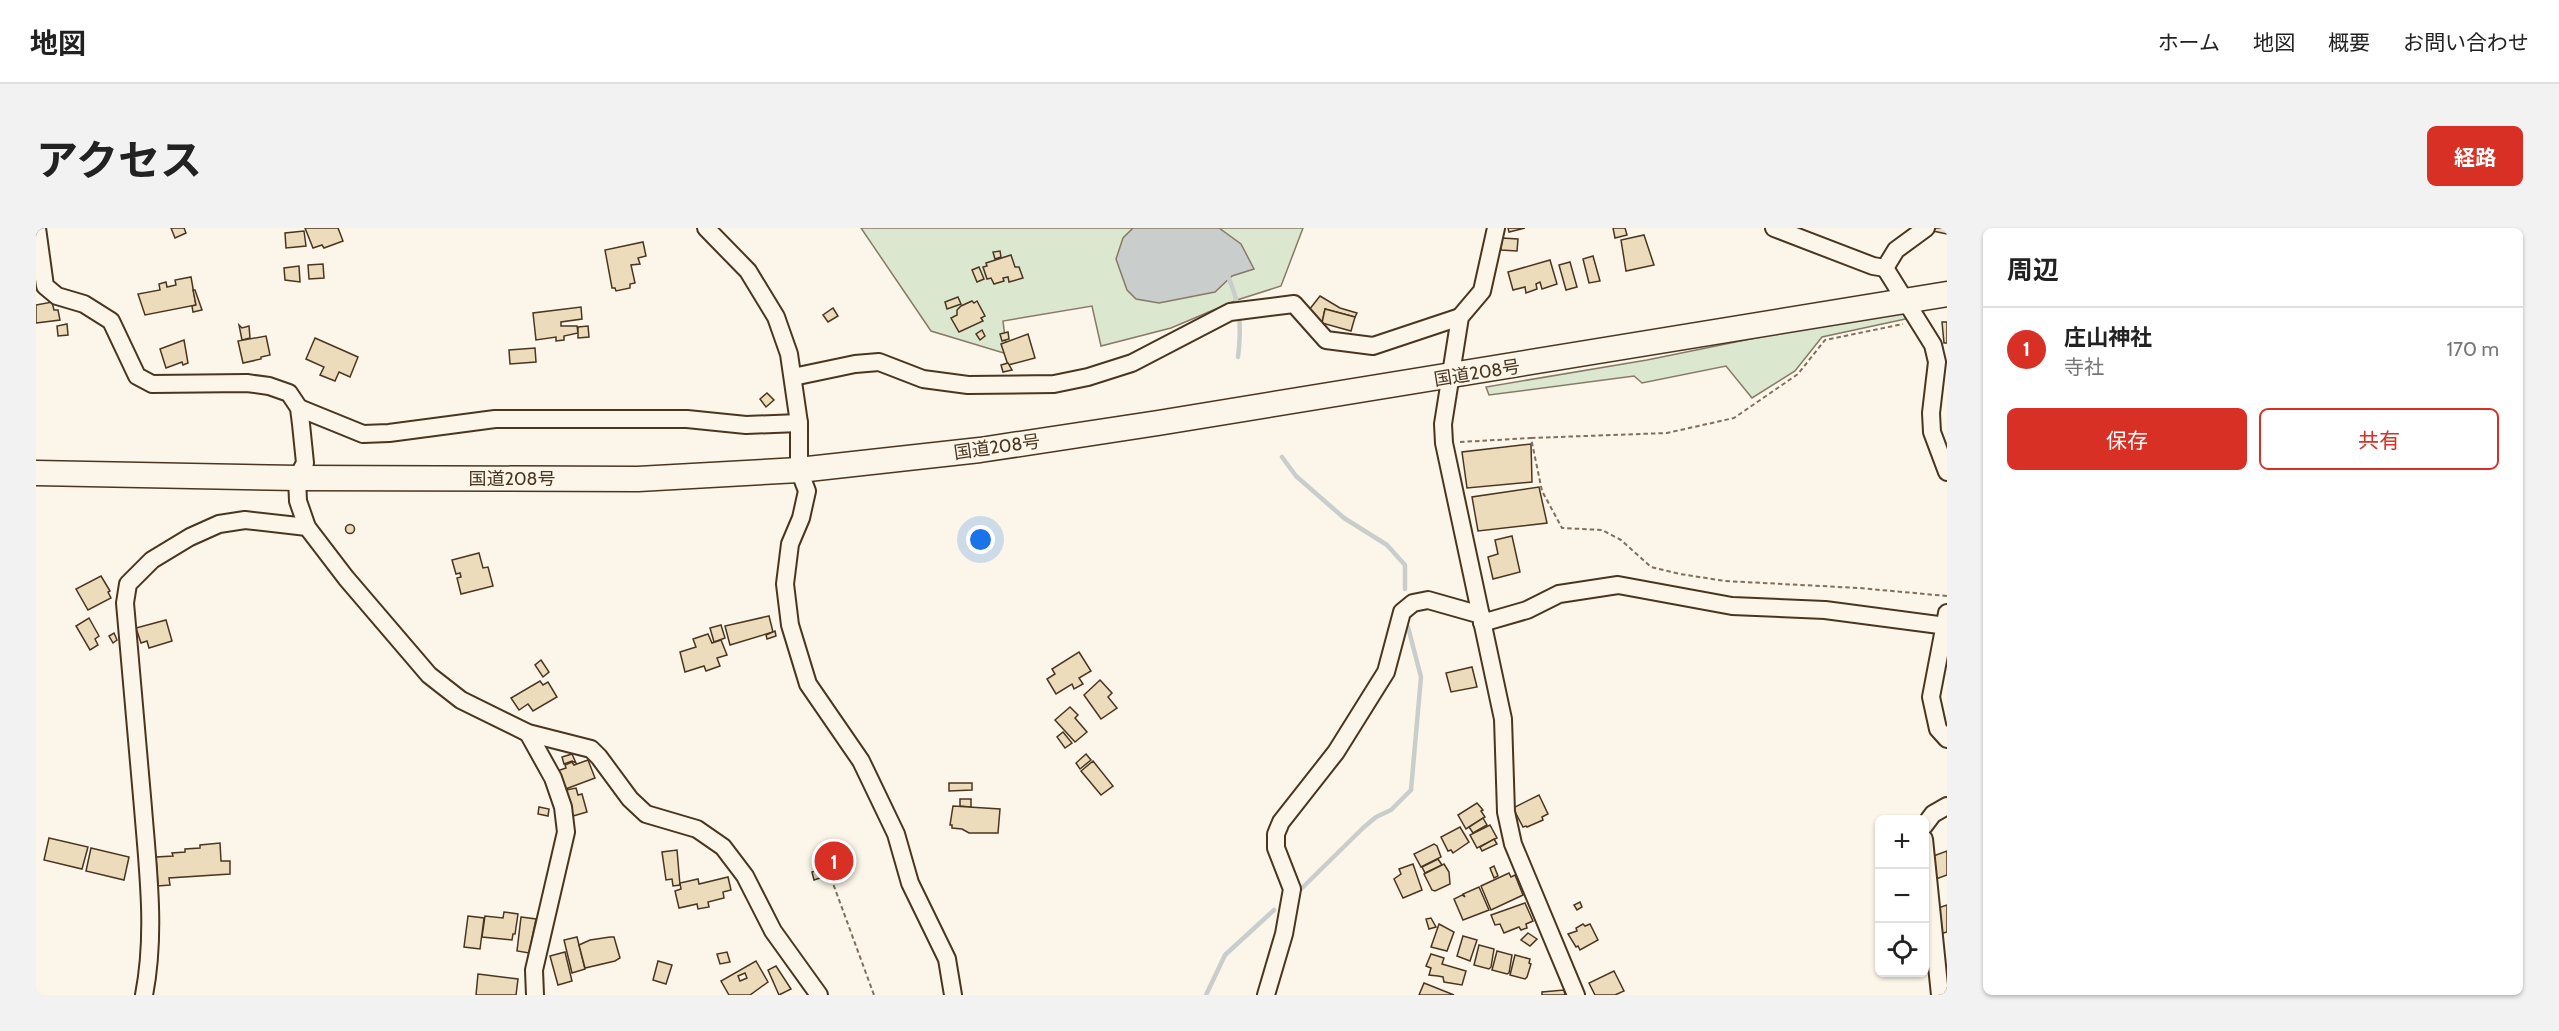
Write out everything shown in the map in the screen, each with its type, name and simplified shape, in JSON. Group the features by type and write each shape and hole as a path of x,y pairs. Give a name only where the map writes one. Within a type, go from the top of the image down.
{"highway":[{"name":"国道208号","path":"36,473 297,478 638,479 799,470 980,450 1451,377 1947,294"}],"street":[{"path":"37,228 43,295 57,296 84,304 111,321 137,376 152,384 247,383 269,386 289,393 299,408 305,463 297,478 298,501 307,527 346,578 429,675 461,700 528,733 591,750 599,757 630,799 646,814 697,829 723,847 745,876 773,931 819,995"},
{"path":"706,228 748,271 776,317 789,354 799,423 799,470 807,491 801,518 790,544 785,584 793,635 808,684 861,761 896,834 910,883 947,959 953,995"},
{"path":"793,377 855,364 879,362 923,379 968,385 1054,384 1088,377 1132,363 1230,312 1294,304 1326,340 1373,346 1460,317 1482,291 1496,228"},
{"path":"1774,228 1873,266 1885,268 1933,345 1936,362 1932,432 1947,472"},
{"path":"1885,268 1896,250 1926,228"},
{"path":"1460,317 1443,424 1444,443 1503,719 1506,812 1513,844 1576,995"},
{"path":"299,408 363,434 389,433 495,419 687,419 755,425 799,423"},
{"path":"144,995 150,964 150,929 145,831 125,603 128,584 152,560 190,537 219,524 245,520 307,527"},
{"path":"1266,995 1284,934 1292,889 1276,848 1276,834 1281,822 1336,752 1386,672 1402,612 1413,603 1428,600 1481,619 1527,610 1559,594 1618,585 1732,606 1825,610 1946,622 1931,697 1938,729 1947,739"},
{"path":"528,733 553,778 563,807 566,832 534,970 535,995"},
{"path":"1929,819 1933,814 1947,806"},
{"path":"1927,869 1940,995"}],"path":[{"path":"1444,443 1667,433 1734,418 1798,374 1825,340 1918,321"},
{"path":"1531,438 1542,490 1562,528 1602,531 1621,540 1651,567 1725,581 1947,596"},
{"path":"831,878 874,995"}],"green space":[{"path":"861,228 1303,228 1281,286 1237,300 1171,328 1101,346 1092,306 1003,321 1007,354 931,331"},
{"path":"1903,308 1910,318 1822,337 1795,371 1752,398 1726,366 1642,383 1634,376 1489,395 1486,387 1647,360 1765,336 1805,324"}],"shaded area":[{"path":"1133,228 1219,228 1241,244 1254,269 1232,276 1215,292 1159,303 1136,299 1127,290 1116,259 1123,238"}],"building":[{"path":"171,228 184,228 186,233 175,238"},
{"path":"305,228 338,228 343,241 324,248 322,245 313,248"},
{"path":"1508,228 1525,228 1509,232"},
{"path":"1613,228 1625,228 1627,235 1615,238"},
{"path":"1936,228 1947,228 1947,234 1933,231"},
{"path":"304,231 306,246 286,248 285,233"},
{"path":"1644,235 1654,265 1626,271 1621,240"},
{"path":"1502,238 1518,239 1517,251 1501,250"},
{"path":"643,242 646,256 638,258 640,264 631,265 635,283 630,284 630,288 616,291 612,288 605,250"},
{"path":"1000,251 1001,257 995,259 993,252"},
{"path":"1011,255 1015,267 1019,267 1023,278 1009,282 1008,277 1003,278 1004,281 994,284 991,278 987,279 983,267 987,266 986,263"},
{"path":"1593,256 1600,281 1589,283 1583,259"},
{"path":"1550,260 1557,284 1542,289 1540,282 1536,284 1537,289 1526,293 1525,287 1513,290 1508,272"},
{"path":"1570,262 1577,287 1566,290 1559,265"},
{"path":"323,264 324,278 309,279 308,265"},
{"path":"299,266 300,282 285,280 284,268"},
{"path":"979,267 984,279 977,282 972,270"},
{"path":"191,277 196,305 145,315 138,294 160,290 159,284 166,282 167,287 176,285 175,280"},
{"path":"193,290 195,290 202,310 193,312 192,306 196,305"},
{"path":"1320,296 1340,308 1357,313 1355,317 1325,309 1322,323 1309,310"},
{"path":"958,297 961,304 947,309 945,302"},
{"path":"972,301 974,303 977,301 985,316 981,318 983,321 959,332 951,318 957,315 957,310 961,306"},
{"path":"52,302 54,310 58,310 60,320 36,323 36,305"},
{"path":"581,307 582,319 561,322 561,326 577,326 578,333 564,336 564,340 556,341 556,337 536,340 533,313"},
{"path":"833,308 838,316 828,322 823,315"},
{"path":"1325,309 1355,317 1351,331 1322,323"},
{"path":"1942,322 1947,322 1947,343 1944,343"},
{"path":"67,324 68,335 58,336 57,326"},
{"path":"239,325 242,328 249,326 250,338 242,340"},
{"path":"588,326 589,337 578,338 578,327"},
{"path":"982,330 985,336 980,340 976,334"},
{"path":"1008,332 1009,339 1002,341 1000,334"},
{"path":"1028,334 1035,358 1008,365 1001,344"},
{"path":"266,336 270,355 243,363 238,341"},
{"path":"315,338 358,357 350,377 339,372 335,381 320,375 324,367 306,359"},
{"path":"184,340 188,363 183,365 182,362 166,368 160,349"},
{"path":"535,348 536,362 510,364 509,350"},
{"path":"1008,363 1012,370 1003,372 1001,365"},
{"path":"767,393 774,400 766,407 760,399"},
{"path":"1531,444 1532,482 1467,488 1462,452"},
{"path":"1539,487 1547,523 1478,531 1472,497"},
{"path":"350,524 355,529 350,534 345,529"},
{"path":"1512,536 1520,572 1493,579 1488,557 1498,554 1495,540"},
{"path":"479,553 483,568 488,567 493,586 461,594 457,578 461,577 460,573 456,574 452,560"},
{"path":"101,576 110,591 108,592 111,598 88,610 76,589"},
{"path":"769,616 773,632 730,645 725,626"},
{"path":"89,618 99,636 95,639 98,645 90,650 76,626"},
{"path":"166,620 172,641 149,648 147,641 141,643 136,628"},
{"path":"721,625 725,638 714,642 710,628"},
{"path":"775,631 776,636 767,639 766,635"},
{"path":"114,633 117,640 113,643 109,636"},
{"path":"708,634 712,643 721,640 727,655 717,658 720,666 706,671 704,666 685,672 680,652 696,647 693,639"},
{"path":"1079,652 1091,671 1079,678 1083,684 1074,689 1072,684 1056,694 1047,679 1055,674 1052,669"},
{"path":"541,660 549,672 543,677 535,665"},
{"path":"1472,667 1477,687 1451,692 1446,673"},
{"path":"1100,680 1112,693 1108,697 1117,708 1101,719 1084,695"},
{"path":"540,681 543,685 548,682 557,697 533,711 528,704 519,710 511,698"},
{"path":"1070,707 1078,715 1075,718 1087,732 1075,742 1055,720"},
{"path":"1063,732 1072,743 1065,748 1057,737"},
{"path":"572,754 576,763 572,761 564,764 562,757"},
{"path":"1086,754 1091,760 1080,769 1076,763"},
{"path":"588,760 595,778 563,790 557,771 566,768 565,765 572,762 574,765"},
{"path":"1093,761 1113,786 1101,795 1081,771"},
{"path":"949,783 972,783 972,790 949,791"},
{"path":"576,788 578,795 582,794 587,812 573,816 566,790"},
{"path":"1539,795 1548,814 1542,817 1543,820 1523,827 1513,808"},
{"path":"960,799 971,799 971,807 960,806"},
{"path":"1477,803 1485,817 1466,829 1458,815"},
{"path":"953,806 1000,809 998,833 969,833 962,829 952,828 950,825"},
{"path":"539,807 549,809 548,816 538,814"},
{"path":"1483,818 1487,825 1473,833 1469,827"},
{"path":"1490,825 1497,838 1477,848 1470,835"},
{"path":"1460,827 1469,842 1453,853 1451,850 1448,851 1441,837"},
{"path":"49,838 88,847 82,869 44,860"},
{"path":"1494,839 1497,844 1482,851 1480,847"},
{"path":"220,843 221,861 230,861 230,874 169,878 170,885 158,886 156,857 173,856 172,853 185,852 185,849"},
{"path":"1434,844 1441,857 1421,867 1414,854"},
{"path":"834,845 836,860 840,859 843,872 828,876 825,863 828,862 822,848"},
{"path":"91,848 129,857 124,880 86,871"},
{"path":"677,850 680,885 673,886 672,879 666,880 662,852"},
{"path":"1947,851 1947,875 1936,879 1929,858"},
{"path":"1438,859 1442,865 1425,873 1422,867"},
{"path":"1413,864 1422,890 1403,898 1394,879 1401,874 1399,869"},
{"path":"1444,864 1449,872 1450,884 1435,891 1432,890 1424,874"},
{"path":"1494,866 1498,876 1494,878 1490,868"},
{"path":"821,869 823,877 814,880 812,872"},
{"path":"1509,873 1511,877 1515,875 1523,895 1491,910 1481,886"},
{"path":"728,877 731,890 723,892 724,898 708,902 709,907 698,909 697,904 679,908 675,891 681,889 680,883 698,879 699,884"},
{"path":"1479,887 1489,910 1463,920 1454,899 1462,895 1465,897 1463,894"},
{"path":"1580,902 1582,907 1577,910 1574,905"},
{"path":"1525,903 1533,921 1526,924 1527,928 1521,930 1519,927 1504,933 1500,924 1495,925 1491,915"},
{"path":"1947,905 1947,932 1940,934 1932,910"},
{"path":"504,912 518,914 512,940 482,937 485,916 503,918"},
{"path":"468,916 484,918 480,949 464,947"},
{"path":"521,917 536,919 529,953 517,951"},
{"path":"1431,918 1436,927 1429,929 1426,919"},
{"path":"1439,924 1454,932 1447,951 1431,947"},
{"path":"1583,924 1585,926 1590,924 1598,940 1580,950 1568,934 1577,931 1576,928"},
{"path":"1528,933 1537,939 1530,946 1521,940"},
{"path":"1463,936 1477,940 1470,961 1457,956"},
{"path":"577,937 585,969 572,973 564,940"},
{"path":"614,937 620,958 585,968 579,945 590,940"},
{"path":"1479,945 1494,949 1489,969 1474,965"},
{"path":"1497,951 1512,955 1507,974 1492,970"},
{"path":"565,952 572,981 558,985 550,956"},
{"path":"727,952 730,962 720,964 717,954"},
{"path":"1431,954 1444,958 1442,964 1466,971 1462,985 1444,982 1443,977 1429,975 1431,968 1426,966"},
{"path":"1515,955 1530,959 1531,964 1525,979 1510,975"},
{"path":"658,961 672,965 666,984 653,980"},
{"path":"756,961 768,982 750,995 729,995 721,981","holes":["745,973 747,978 740,981 738,976"]},
{"path":"776,966 791,989 779,995 768,970"},
{"path":"1614,971 1624,991 1615,995 1595,995 1589,983"},
{"path":"478,974 518,979 516,995 476,995"},
{"path":"1424,983 1454,995 1419,995"},
{"path":"1564,990 1565,995 1542,995 1542,992"}],"waterway":[{"path":"1227,274 1239,314 1238,357"},
{"path":"1282,457 1296,476 1344,518 1387,545 1405,565 1405,589"},
{"path":"1300,890 1363,828 1376,817 1391,810 1411,790 1421,677 1408,627"},
{"path":"1206,995 1225,955 1274,910"}],"place":[{"name":"庄山神社","path":"834,861"}]}
